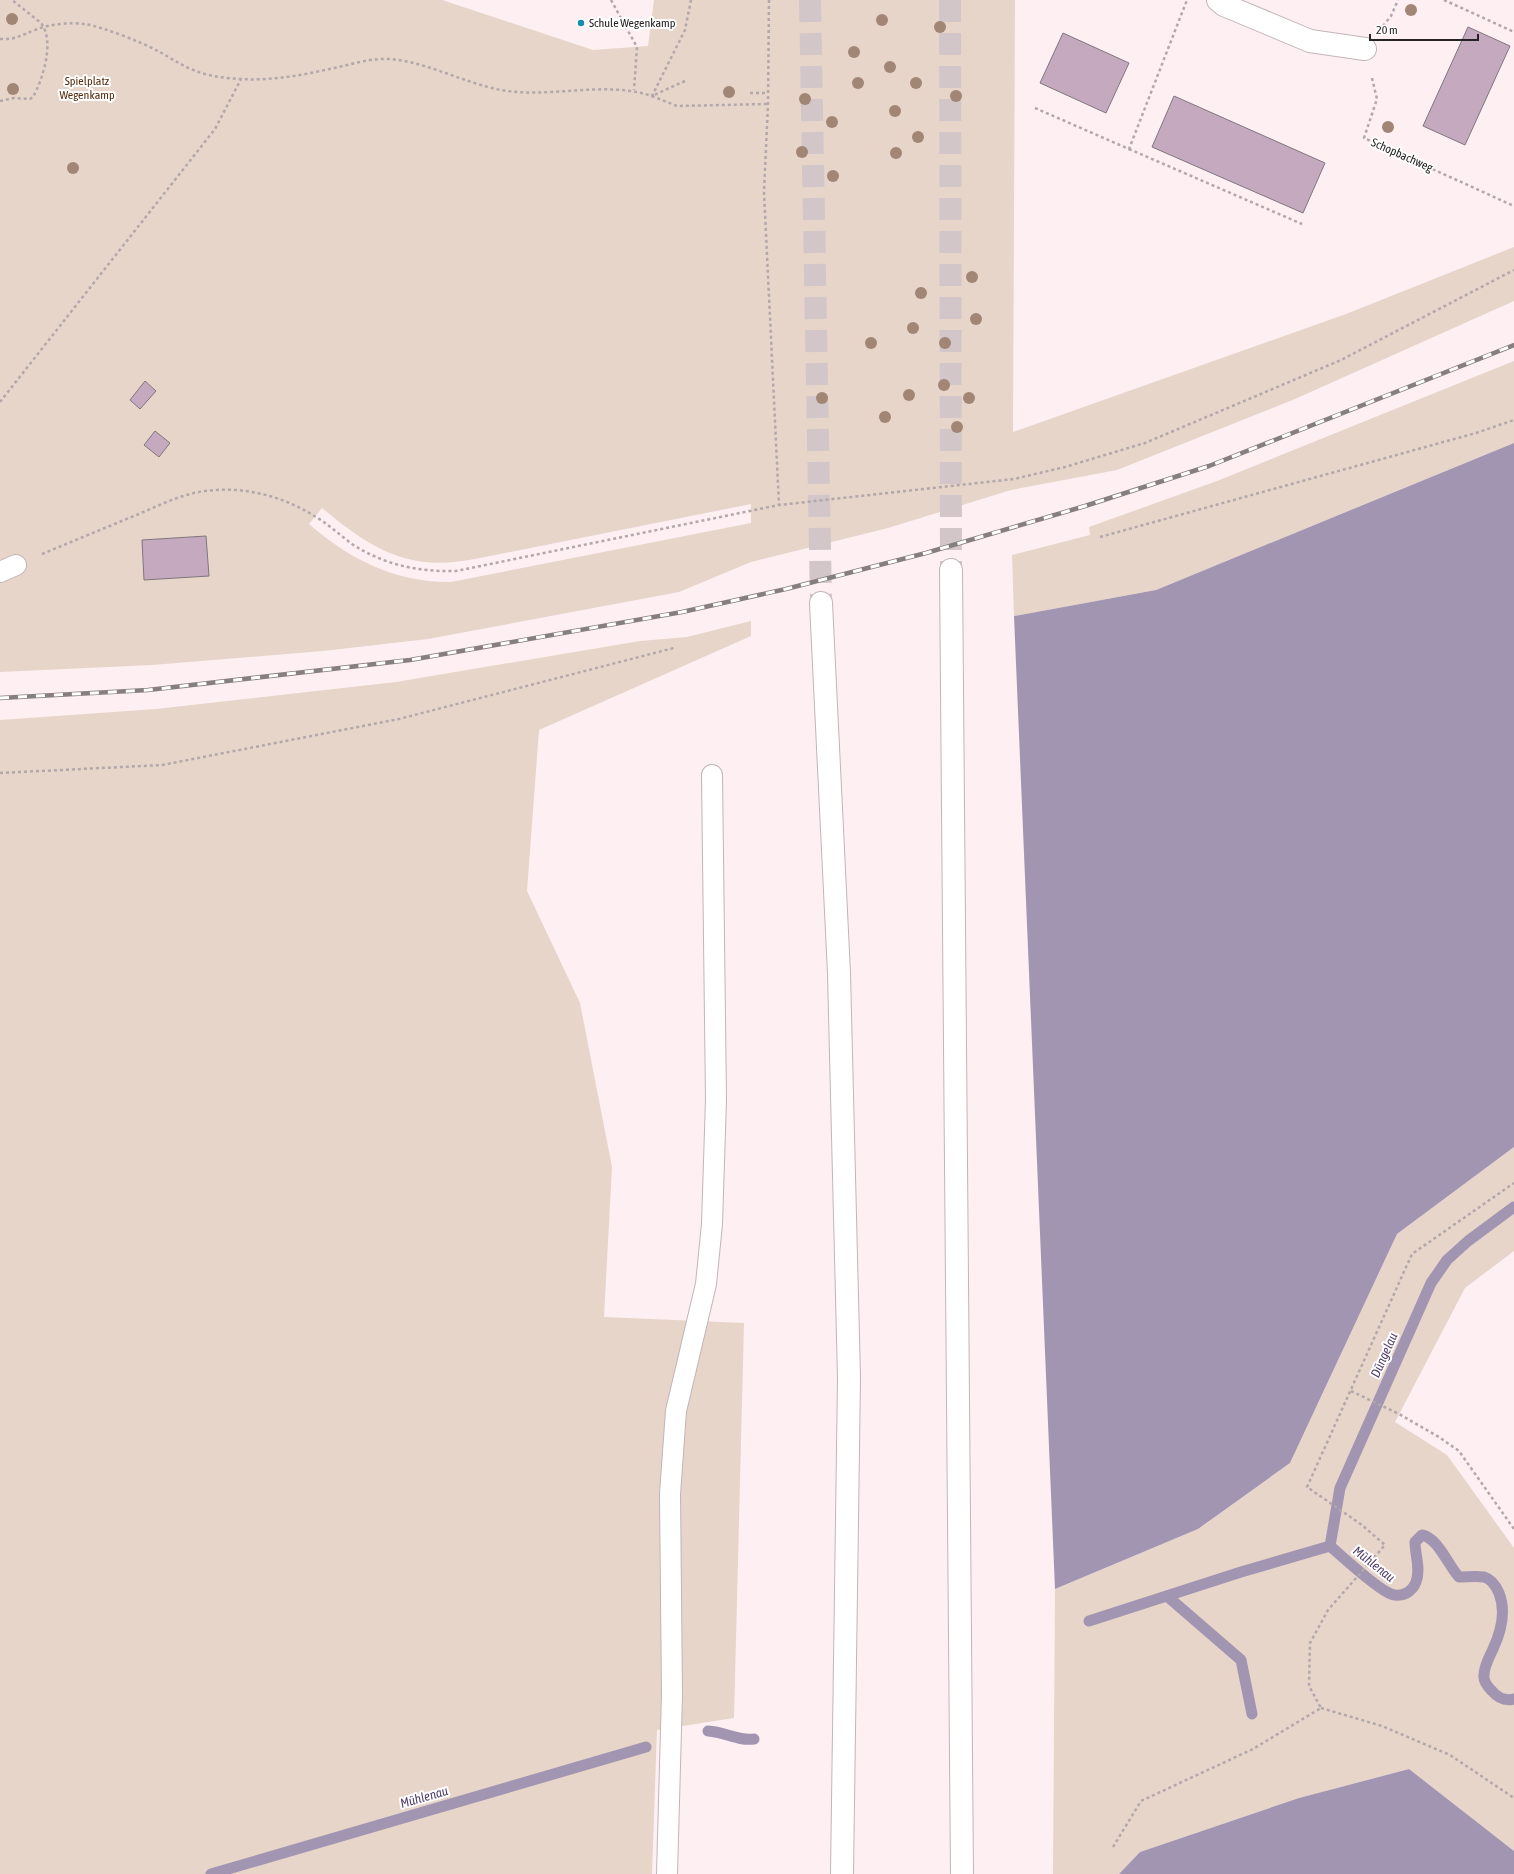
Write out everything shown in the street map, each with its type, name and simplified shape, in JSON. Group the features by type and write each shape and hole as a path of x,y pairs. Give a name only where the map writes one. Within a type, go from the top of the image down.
{"main road":[{"path":"1218,0 1224,5 1310,41 1365,49"},
{"path":"951,570 962,1874"},
{"path":"821,603 839,973 849,1378 842,1874"}],"lane":[{"path":"667,1874 672,1694 670,1494 676,1411 706,1284 712,1224 716,1100 712,775"}],"path":[{"path":"0,101 14,98 30,99 33,97 42,77 45,64 47,39 45,27 12,0"},
{"path":"610,0 636,47 634,90"},
{"path":"652,96 685,30 691,0"},
{"path":"769,0 768,104 764,192 779,506"},
{"path":"1129,149 1187,0"},
{"path":"1444,0 1514,32"},
{"path":"0,39 19,38 33,30 45,27 71,23 86,24 151,48 192,70 220,77 241,79 295,76 382,59 396,59 416,64 479,85 508,91 538,93 590,90 634,90 677,106 768,104"},
{"name":"Schopbachweg","path":"1365,49 1377,99 1364,138 1514,206"},
{"path":"0,402 215,129 241,79"},
{"path":"652,96 685,81"},
{"path":"750,93 768,93"},
{"path":"1035,108 1302,224"},
{"path":"8,568 182,496 210,491 232,490 256,492 288,502 317,518 354,545 378,558 405,567 435,572 479,568 779,506 1014,479 1065,467 1144,443 1342,360 1514,270"},
{"path":"1100,537 1476,433 1514,420"},
{"path":"0,773 162,765 399,719 674,648"},
{"path":"1514,1183 1412,1254 1352,1391 1307,1487 1362,1525 1385,1545 1358,1578 1328,1610 1310,1643 1309,1686 1321,1708 1382,1726 1450,1755 1514,1798"},
{"path":"1352,1391 1439,1436 1459,1451 1514,1529"},
{"path":"1113,1847 1141,1801 1253,1749 1321,1708"}],"green space":[{"name":"Spielplatz Wegenkamp","path":"0,0 442,0 593,50 648,46 654,0 1015,0 1013,432 1346,314 1514,247 1514,301 1295,399 1117,470 1011,490 888,528 751,562 679,592 428,639 323,651 152,665 0,672","holes":["751,504 751,523 451,582 411,578 374,566 340,548 309,524 322,508 357,535 374,546 392,554 429,562 451,562 475,559"]},
{"path":"1514,361 1514,443 1156,590 1014,616 1012,555 1090,535 1089,527 1217,481"},
{"path":"751,621 751,636 539,730 527,891 580,1003 612,1167 604,1317 744,1323 734,1718 657,1730 652,1874 0,1874 0,720 156,709 396,682 640,641 687,637"},
{"path":"1514,1147 1514,1251 1465,1288 1395,1422 1447,1455 1514,1548 1514,1851 1409,1769 1299,1798 1140,1852 1119,1874 1053,1874 1055,1589 1198,1529 1290,1463 1397,1234"}],"shaded area":[{"path":"1514,443 1514,1147 1397,1234 1290,1463 1198,1529 1055,1589 1014,616 1156,590"},
{"path":"1409,1769 1514,1851 1514,1874 1119,1874 1140,1852 1299,1798"}],"building":[{"path":"1468,27 1510,46 1465,145 1423,126"},
{"path":"1063,33 1129,63 1106,113 1040,83"},
{"path":"1174,96 1325,163 1303,213 1152,147"},
{"path":"145,381 156,391 140,409 130,400"},
{"path":"155,431 170,443 159,457 144,445"},
{"path":"206,536 209,576 144,580 142,540"}],"waterway":[{"name":"Düngelau","path":"1330,1546 1340,1488 1431,1283 1447,1260 1468,1241 1514,1207"},
{"name":"Mühlenau","path":"1089,1621 1241,1572 1330,1546 1360,1573 1385,1591 1395,1595 1403,1595 1412,1589 1416,1582 1418,1567 1415,1542 1422,1535 1428,1537 1438,1546 1459,1577 1487,1578 1491,1581 1499,1593 1502,1607 1502,1621 1496,1642 1486,1665 1484,1677 1487,1686 1494,1693 1505,1699 1514,1699"},
{"path":"1167,1596 1241,1660 1252,1714"},
{"name":"Mühlenau","path":"708,1731 736,1738 754,1739"},
{"name":"Mühlenau","path":"211,1874 646,1747"}],"tunnel":[{"path":"810,0 821,603"},
{"path":"950,0 951,570"}],"railway":[{"path":"0,698 148,690 410,660 682,612 786,589 926,553 1085,506 1209,466 1514,345"}],"place":[{"name":"Schule Wegenkamp","path":"581,23"}]}
